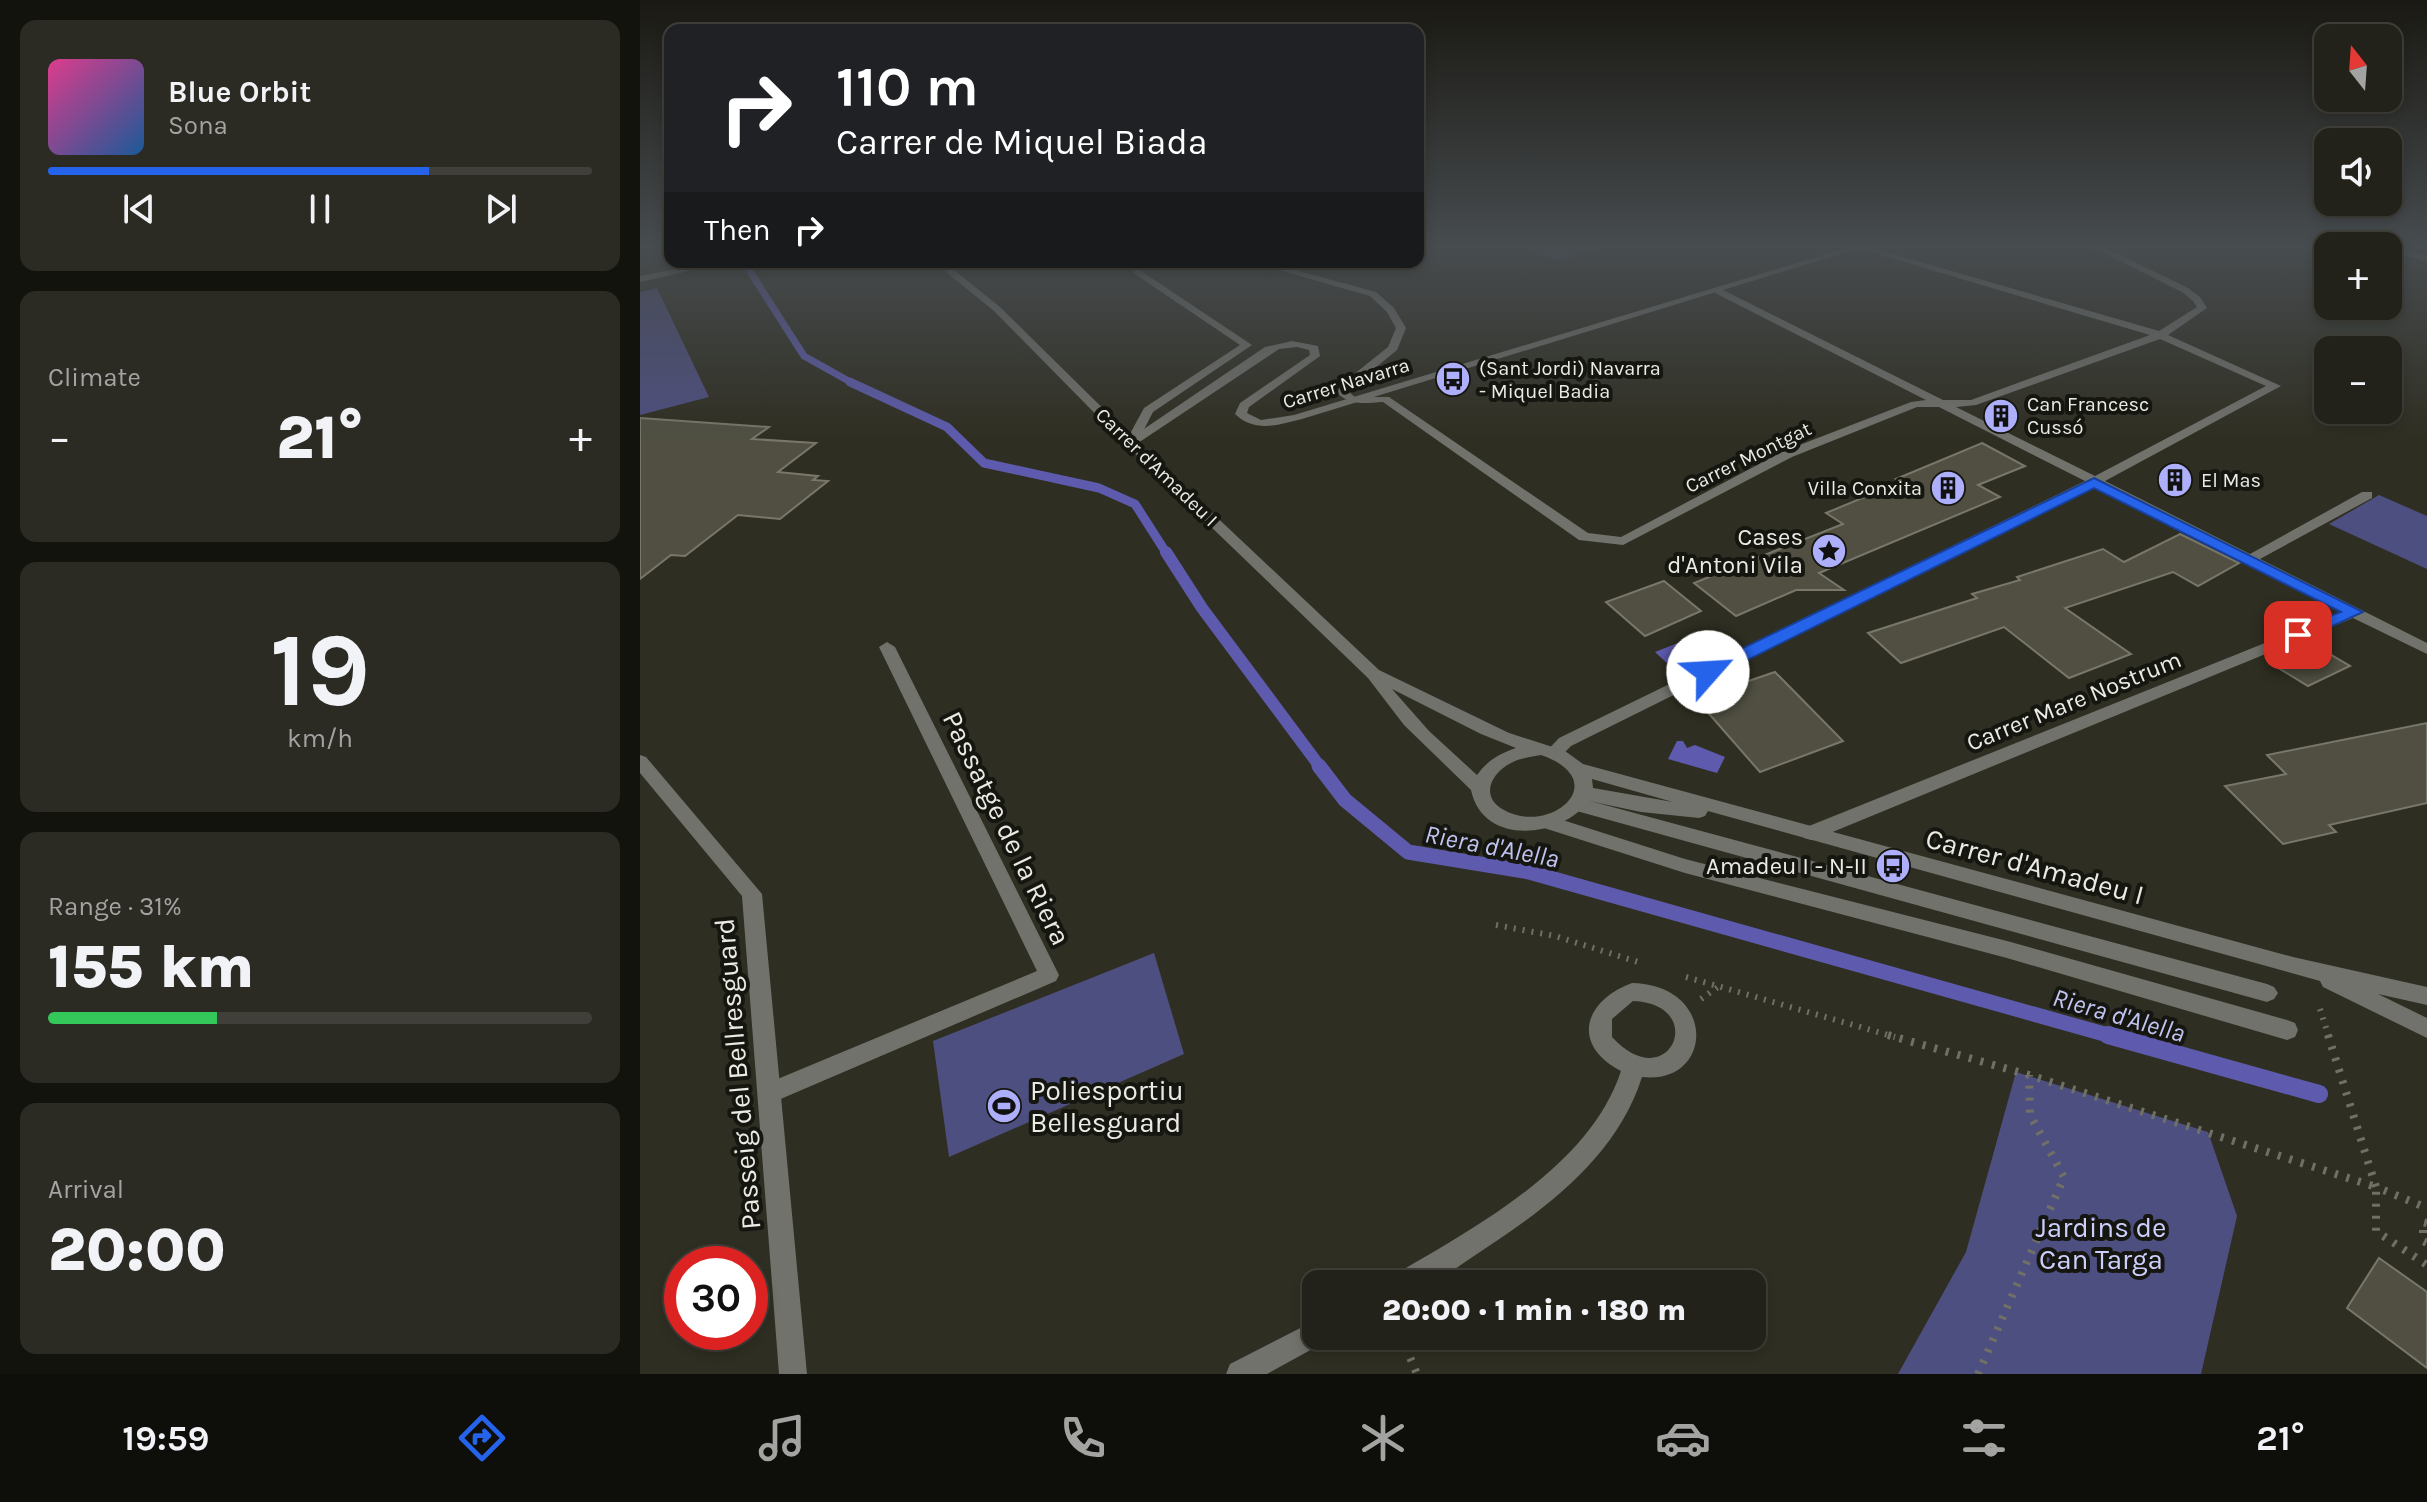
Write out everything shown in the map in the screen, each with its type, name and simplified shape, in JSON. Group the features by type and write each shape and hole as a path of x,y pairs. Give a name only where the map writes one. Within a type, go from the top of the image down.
{"street":[{"name":"Carrer d'Amadeu I","path":"998,311 1131,443 1374,674 1386,693 1446,759 1481,788 1484,801 1503,818 1530,825 1550,823 1606,843 1775,892 1915,925 2287,1030"},
{"path":"1131,443 1148,410 1247,345 1196,311"},
{"path":"1381,396 1352,400 1343,393 1347,385 1393,348 1401,328 1392,311"},
{"name":"Carrer Navarra","path":"1381,396 1653,311"},
{"path":"1758,311 2427,649"},
{"path":"1481,788 1484,775 1492,764 1521,751 1546,752 2094,482 2275,386 2160,335 2078,311"},
{"name":"Carrer Montgat","path":"1381,396 1584,537 1623,541 1788,454 1915,404 1946,406 1972,403 2160,335 2197,311"},
{"name":"Carrer Navarra","path":"1131,443 1269,349 1284,344 1304,344 1314,348 1315,356 1244,405 1241,414 1250,422 1268,424 1352,400"},
{"path":"2249,560 2367,495"},
{"name":"Carrer Mare Nostrum","path":"1811,833 2354,612"},
{"name":"Passatge de la Riera","path":"769,1093 1049,975 887,647"},
{"name":"Carrer d'Amadeu I","path":"1374,674 1578,769 2308,970 2427,996"},
{"name":"Passeig del Bellresguard","path":"640,761 752,894 793,1374"},
{"path":"1550,823 1567,816 1582,799 1584,781 1578,769"},
{"path":"1582,799 2267,993"},
{"name":"Carrer d'Amadeu I","path":"1582,799 1748,817"},
{"name":"Carrer d'Amadeu I","path":"2308,970 2427,1028"},
{"path":"1426,1270 1515,1215 1560,1175 1600,1135 1618,1111 1634,1067"},
{"path":"1240,1374 1302,1341"}],"path":[{"path":"1496,925 1555,936 1648,965"},
{"path":"2308,970 2376,1187 2376,1231 2427,1265"},
{"path":"1676,974 2029,1075 2376,1187 2427,1208"},
{"path":"1978,1374 2064,1177 2030,1115 2029,1075"},
{"path":"2427,1223 2423,1222 2423,1241 2427,1243"},
{"path":"1407,1350 1417,1374"}],"green space":[{"path":"640,311 668,311 709,397 640,415"},
{"path":"2379,495 2427,516 2427,569 2329,524"},
{"name":"Poliesportiu Bellesguard","path":"1154,953 1184,1054 949,1157 933,1041"},
{"name":"Jardins de Can Targa","path":"2016,1072 2208,1132 2237,1216 2201,1374 1898,1374 1966,1252"}],"shaded area":[{"path":"1693,637 1708,649 1670,666 1655,652"},
{"path":"1677,741 1683,741 1687,748 1695,745 1725,757 1717,773 1668,759"}],"building":[{"path":"640,418 769,427 752,439 816,443 778,472 818,476 813,480 828,481 780,519 738,515 685,556 671,555 640,579"},
{"path":"1982,443 2025,466 1978,485 2000,497 1819,573 1844,590 1796,590 1736,616 1694,583 1843,524 1826,513 1901,482 1896,479"},
{"path":"2180,534 2239,563 2198,586 2173,572 2065,608 2131,654 2069,678 2004,627 1901,663 1868,633 1977,598 1972,594 2103,549 2124,562"},
{"path":"1664,581 1701,611 1645,636 1606,602"},
{"path":"2311,643 2350,666 2308,686 2270,663"},
{"path":"1775,672 1843,741 1760,772 1696,699"},
{"path":"2427,723 2427,803 2329,825 2336,832 2283,844 2225,786 2286,774 2267,755"},
{"path":"2379,1258 2427,1292 2427,1368 2347,1308"}],"waterway":[{"name":"Riera d'Alella","path":"775,311 804,356 852,383"},
{"name":"Riera d'Alella","path":"852,383 947,427 984,463 1099,488 1135,504 1167,554"},
{"name":"Riera d'Alella","path":"1166,552 1202,608 1321,768"},
{"name":"Riera d'Alella","path":"1319,766 1345,800 1408,852 1529,872 2115,1037"},
{"name":"Riera d'Alella","path":"2108,1035 2319,1094"}],"place":[{"name":"(Sant Jordi) Navarra - Miquel Badia","path":"1453,379"},
{"name":"Can Francesc Cussó","path":"2001,416"},
{"name":"El Mas","path":"2175,480"},
{"name":"Villa Conxita","path":"1948,488"},
{"name":"Cases d'Antoni Vila","path":"1829,551"},
{"name":"Amadeu I - N-II","path":"1893,866"},
{"name":"Poliesportiu Bellesguard","path":"1004,1106"}],"route":[{"path":"1708,672 2094,482 2354,612 2298,635"}]}
